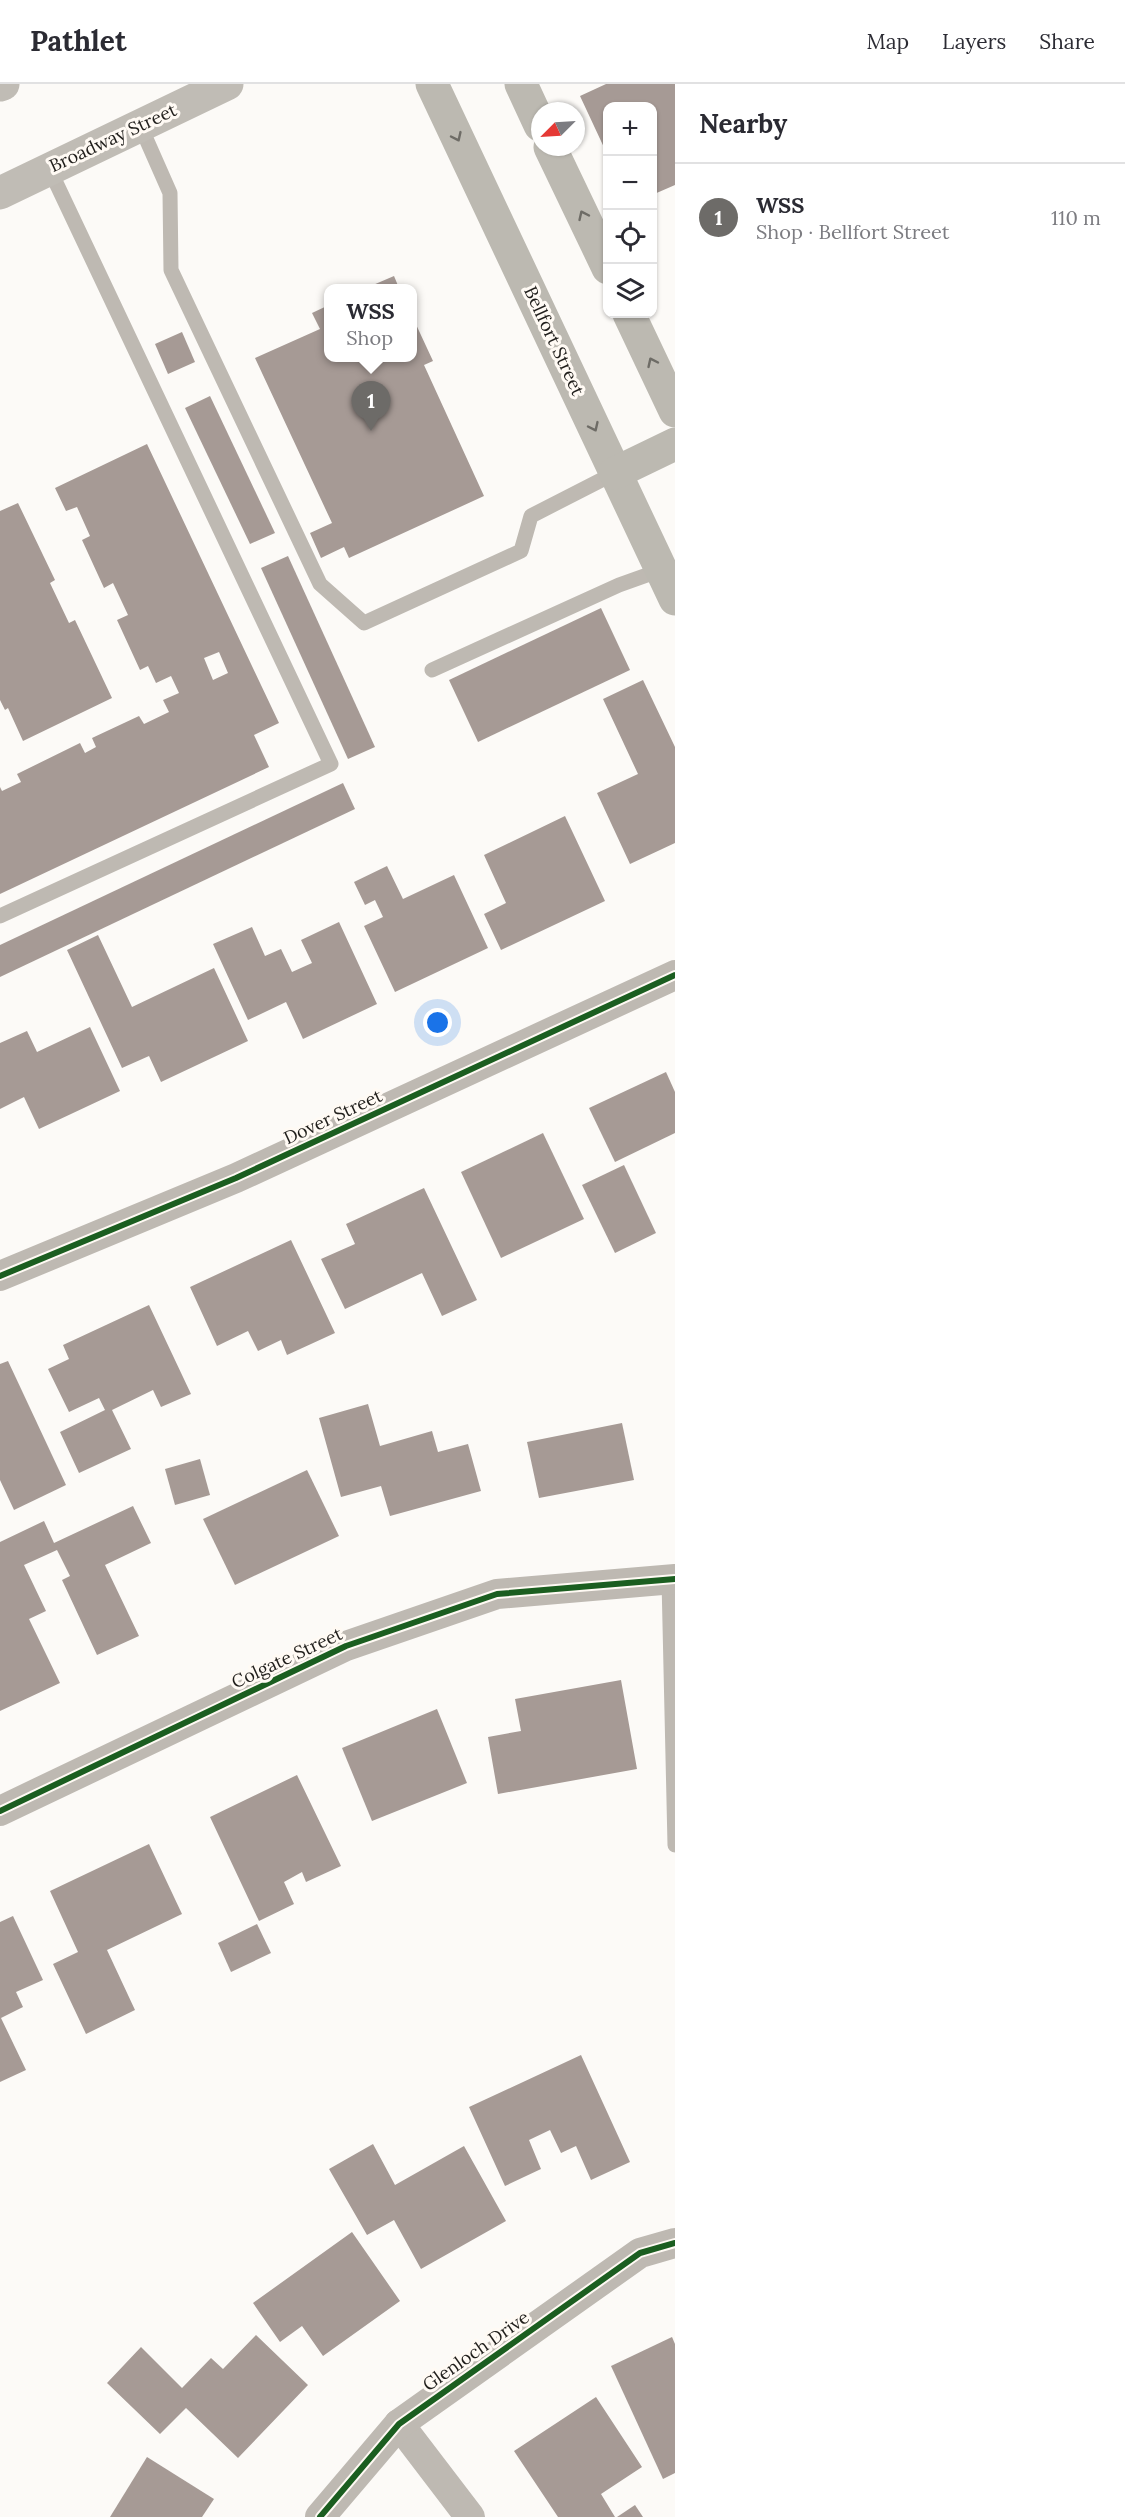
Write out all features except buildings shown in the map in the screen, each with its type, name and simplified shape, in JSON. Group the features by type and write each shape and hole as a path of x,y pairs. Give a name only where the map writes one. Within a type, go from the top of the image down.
{"main road":[{"name":"Broadway Street","path":"0,193 227,84"},
{"name":"Bellfort Street","path":"432,84 668,585"},
{"path":"521,84 531,106"},
{"path":"554,156 606,264"},
{"path":"631,318 675,411"},
{"path":"615,473 675,444"}],"street":[{"name":"Dover Street","path":"0,1276 236,1178 675,975"},
{"name":"Colgate Street","path":"0,1811 346,1646 497,1594 672,1579"},
{"name":"Glenloch Drive","path":"320,2517 399,2424 640,2253 675,2243"},
{"path":"399,2424 470,2517"}],"lane":[{"path":"140,125 170,193 171,270 320,584 364,623 521,551 531,516 615,473"},
{"path":"0,916 331,764 50,168"},
{"path":"432,669 619,585 668,585"},
{"path":"672,1579 675,1845"}],"cycle path":[{"path":"0,1276 236,1178 675,975"},
{"path":"0,1811 346,1646 497,1594 675,1579"},
{"path":"320,2517 399,2424 640,2253 675,2243"}],"place":[{"name":"WSS","path":"371,431"}]}
